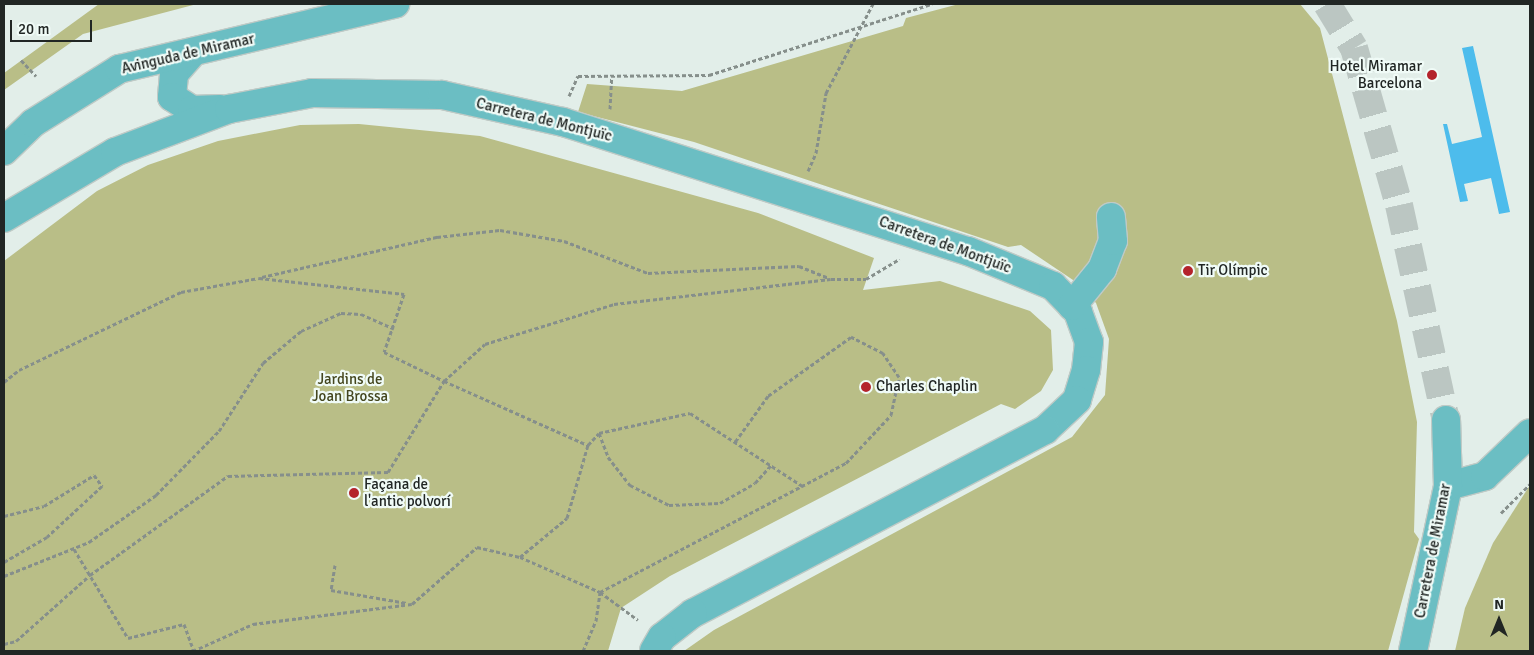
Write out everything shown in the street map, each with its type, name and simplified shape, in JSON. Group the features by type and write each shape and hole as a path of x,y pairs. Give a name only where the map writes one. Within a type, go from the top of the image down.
{"street":[{"name":"Avinguda de Miramar","path":"4,151 33,123 119,69 395,4"},
{"path":"193,52 174,74 172,97 192,110 229,109"},
{"name":"Carretera de Montjuïc","path":"229,109 312,93 442,95 563,122 924,236 1053,286 1072,306 1089,342 1086,370 1077,400 1045,430 693,613 662,637 654,651"},
{"path":"4,218 115,152 229,109"},
{"path":"1072,306 1102,269 1113,242 1111,217"},
{"name":"Carretera de Miramar","path":"1413,651 1448,486 1446,420"},
{"path":"1448,486 1485,476 1530,433"}],"path":[{"path":"816,201 804,180 816,153 826,93 865,23 873,4"},
{"path":"566,103 578,76 709,75 865,23 932,4"},
{"path":"22,60 36,76"},
{"path":"610,115 612,76"},
{"path":"4,382 19,370 181,292 259,278 437,237 500,230 564,241 648,273 799,266 831,279"},
{"path":"4,644 16,641 90,575 228,476 388,472 444,380 485,344 614,304 831,279 866,279 924,236"},
{"path":"259,278 404,294 394,329 384,352 588,445"},
{"path":"4,576 74,549 156,495 219,431 264,363 302,331 341,313 361,314 394,329"},
{"path":"600,592 804,488 846,463 891,415 899,377 883,352 851,337 828,351 768,396 735,442"},
{"path":"520,557 567,518 588,445 600,433 690,413 804,488"},
{"path":"600,433 608,457 630,485 669,505 720,503 755,483 771,465"},
{"path":"4,516 44,506 94,475 102,486 47,536 4,562"},
{"path":"1501,513 1530,484"},
{"path":"74,549 128,638 184,624 194,651 253,624 412,604 477,547 520,557 600,592 638,620"},
{"path":"335,564 331,590 412,604"},
{"path":"583,651 596,621 600,592"}],"green space":[{"path":"99,4 197,4 83,34 4,90 4,73"},
{"name":"Tir Olímpic","path":"959,4 1300,4 1320,28 1397,321 1417,422 1414,532 1419,539 1388,651 684,651 714,630 1072,437 1105,395 1109,339 1096,303 1076,282 1021,245 1008,247 694,142 578,112 587,84 682,91 903,26 906,18"},
{"name":"Jardins de Joan Brossa","path":"359,124 480,136 758,213 874,258 863,290 940,281 1030,311 1051,330 1053,370 1041,391 1015,409 1001,404 670,576 621,608 608,651 4,651 4,261 97,191 148,165 218,141 300,125"},
{"path":"1530,485 1530,651 1455,651 1465,608 1493,543"}],"water":[{"path":"1473,46 1510,212 1499,214 1491,178 1464,184 1468,201 1460,202 1443,124 1447,124 1452,144 1482,137 1462,48"}],"tunnel":[{"path":"1327,4 1354,48 1399,205 1446,420"}],"place":[{"name":"Hotel Miramar Barcelona","path":"1432,75"},
{"name":"Tir Olímpic","path":"1188,271"},
{"name":"Charles Chaplin","path":"866,387"},
{"name":"Façana de l'antic polvorí","path":"354,493"}]}
